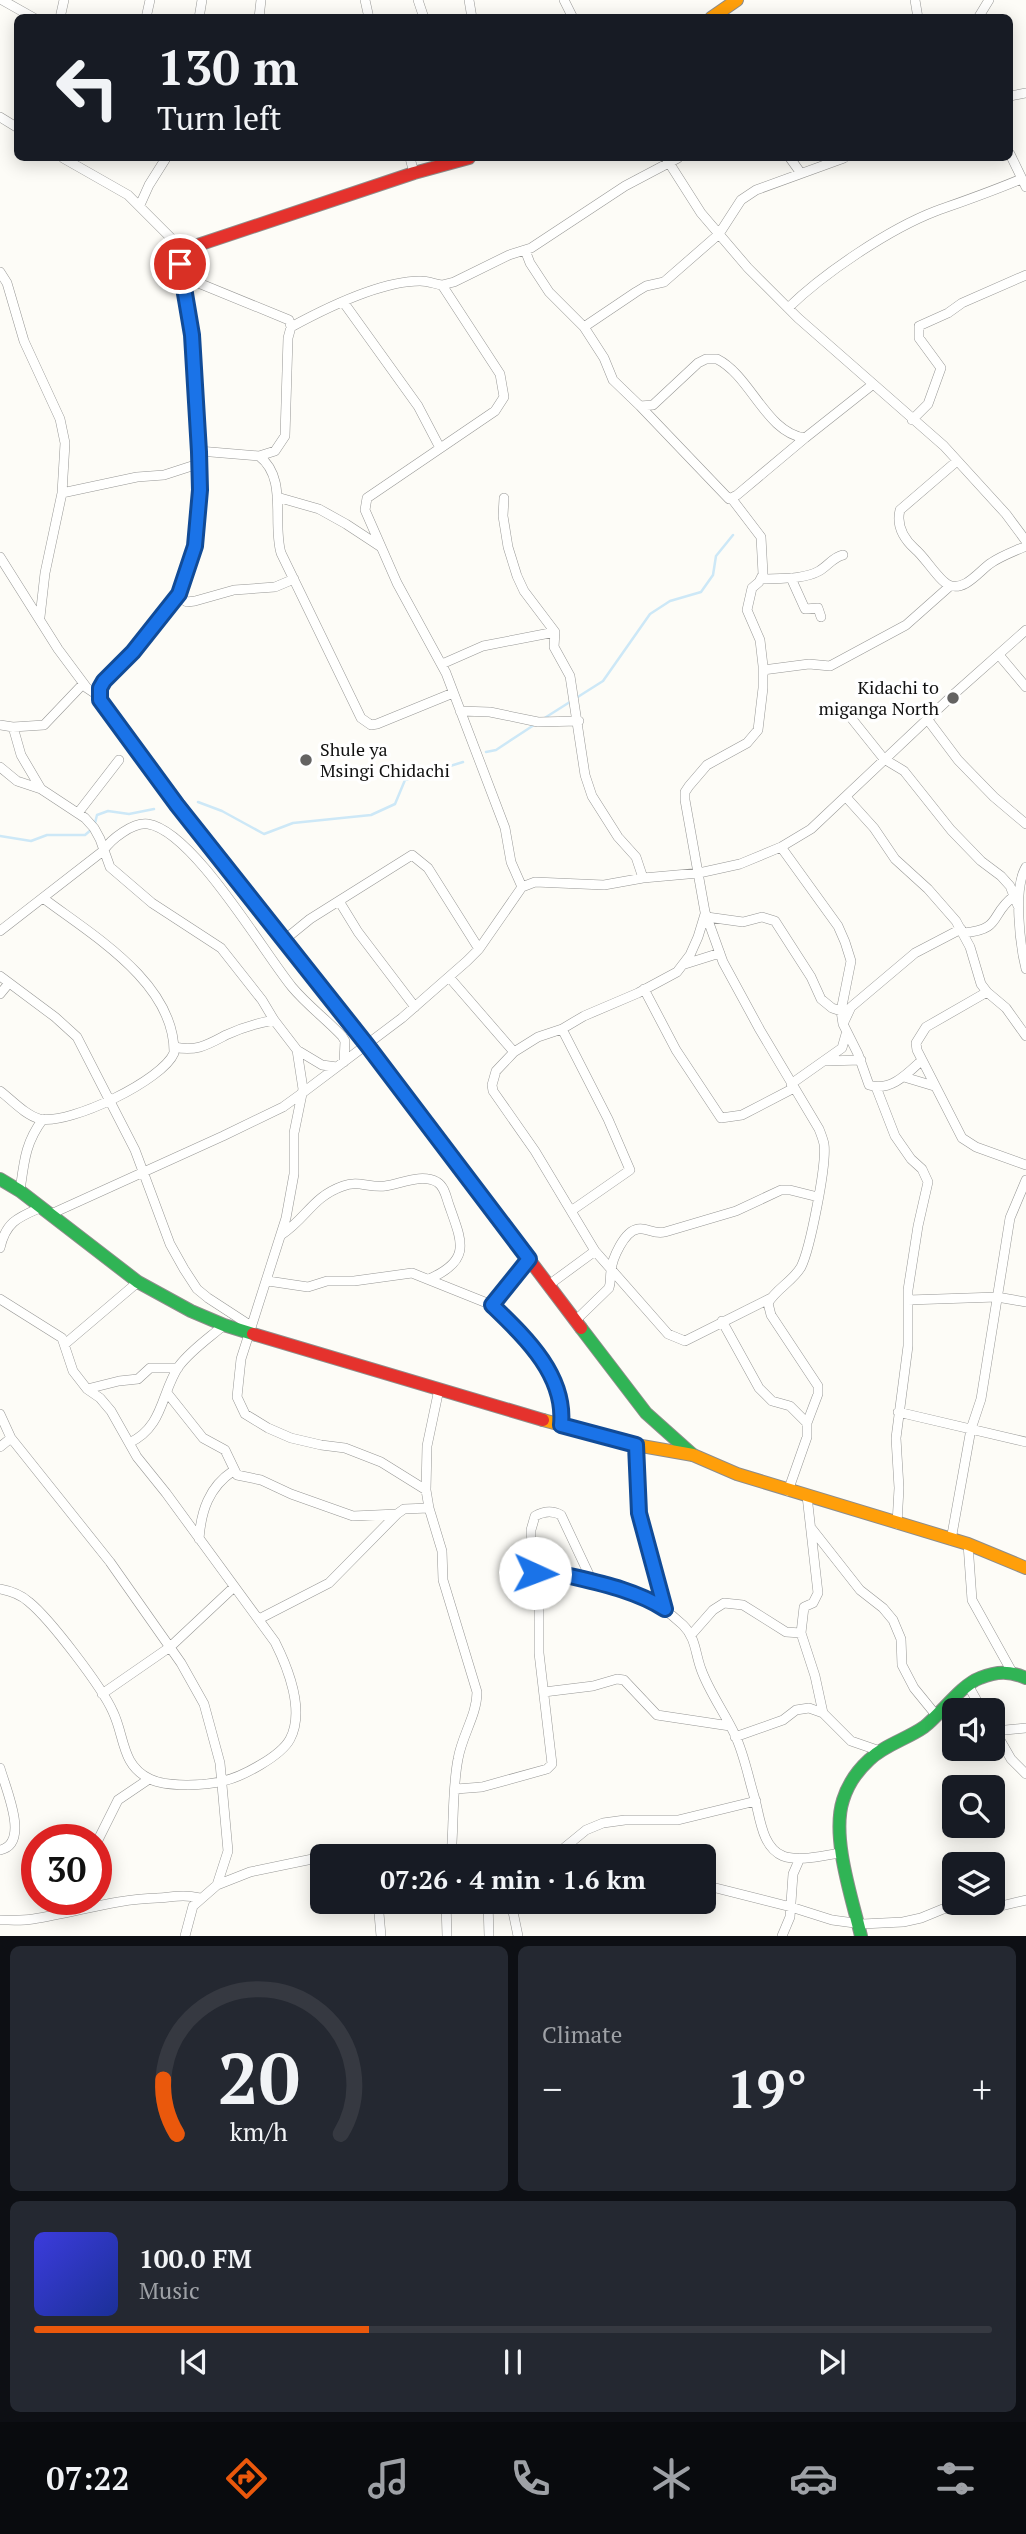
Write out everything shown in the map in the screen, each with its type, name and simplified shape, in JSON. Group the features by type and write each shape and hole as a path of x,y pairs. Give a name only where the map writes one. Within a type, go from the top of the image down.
{"street":[{"path":"2,0 27,14"},
{"path":"717,14 737,0"},
{"path":"788,308 878,240 934,212 1024,183 1013,160"},
{"path":"69,161 107,181 140,205 183,250 181,273 192,335 199,458 200,490 195,546 178,597 133,652 104,681 99,696"},
{"path":"140,205 164,161"},
{"path":"411,161 414,173"},
{"path":"183,250 457,161"},
{"path":"291,327 344,303 397,284 421,281 442,285 463,278 546,239 668,161"},
{"path":"672,161 701,212 748,268 788,308 957,461 1006,514 1026,541 992,562 970,580 950,586 906,625 830,666 809,664 763,670"},
{"path":"792,161 800,172"},
{"path":"584,327 646,286 664,282 719,234 741,200 755,190 835,161"},
{"path":"525,250 530,263 549,292 584,327 604,358 612,380 723,495 732,499 761,537 763,574 752,588 747,610 760,640 763,670 764,688 758,730 747,743 707,765 685,792 706,915 720,953 792,1086 819,1129 824,1143 818,1198 803,1263 768,1303 771,1315 818,1386 818,1394 807,1423 807,1437 788,1491"},
{"path":"0,272 7,283 24,341 63,428 65,443 62,494 45,573 40,617"},
{"path":"62,494 137,477 169,474 199,458 259,456 275,451 285,436 288,338 291,327 289,320 196,282 181,273"},
{"path":"912,420 928,404 941,368 919,338 919,326 948,313 962,303 1026,275"},
{"path":"442,285 500,374 504,397 495,411 367,498 365,510 425,637 442,664 505,828 511,862 522,887"},
{"path":"344,303 418,406 440,448"},
{"path":"640,406 653,405 698,363 706,359 717,359 757,398 779,427 793,436 805,438"},
{"path":"732,499 872,385"},
{"path":"259,456 274,475 278,543 356,710 371,725 377,724 453,693"},
{"path":"950,586 910,544 898,519 900,510 909,501 957,461"},
{"path":"277,498 319,509 381,547"},
{"path":"504,498 503,516 517,576 524,591 555,632 554,646 570,676 579,721 585,775 592,796 618,837 636,857 643,878"},
{"path":"761,579 791,578 817,573 837,556 843,555"},
{"path":"0,557 83,684 99,696 102,705 177,805 367,1045 550,1284 575,1321 671,1440 718,1467 788,1491 968,1544 1026,1567"},
{"path":"791,578 805,609 818,608 821,617"},
{"path":"178,597 187,602 195,601 234,590 275,587 294,579"},
{"path":"0,1248 8,1227 14,1220 46,1211 143,1173 284,1107 367,1045 449,977 479,949 522,887 535,882 604,886 643,878 699,873 740,864 781,847 811,829 1026,630"},
{"path":"442,664 483,646 555,632"},
{"path":"999,655 1026,687"},
{"path":"0,725 44,725 83,684"},
{"path":"844,709 884,759 904,771 951,830 981,861 1002,876 1016,901"},
{"path":"460,711 490,712 537,722 579,721"},
{"path":"928,720 958,760 994,797 1026,824"},
{"path":"13,727 21,755 41,789"},
{"path":"78,813 119,760"},
{"path":"0,767 18,781 41,789 78,813 94,828 110,867 117,874 152,903 221,948 297,1050 322,1065 341,1065"},
{"path":"846,797 874,828 895,859 928,889 962,931 981,984 1006,1007 1026,1035"},
{"path":"0,931 103,851 114,839 141,824 155,826 192,853 293,989 342,1036 345,1041 341,1065"},
{"path":"781,847 838,926 845,942 851,961 841,1010 843,1024 861,1060 869,1084 884,1087 904,1077 921,1061"},
{"path":"283,941 310,919 412,855 428,868 479,949"},
{"path":"1026,867 1016,901 1026,969"},
{"path":"0,1091 32,1116 43,1119 77,1115 110,1102 170,1062 174,1047 162,1009 138,971 43,898"},
{"path":"339,901 358,932 415,1007"},
{"path":"843,1024 851,1007 915,953 962,931 977,931 991,926 1002,906 1016,901"},
{"path":"706,915 743,922 762,917 775,921 811,977 821,999 832,1008 841,1010"},
{"path":"706,915 685,964 677,972 583,1016 562,1029 538,1037 514,1052 496,1071 492,1085 595,1251 645,1310 674,1338 685,1341 771,1298"},
{"path":"685,964 720,953"},
{"path":"0,976 77,1037 135,1150 170,1244 197,1289 250,1329"},
{"path":"449,977 514,1052"},
{"path":"0,994 9,983"},
{"path":"644,989 676,1050 721,1118 742,1115 792,1086 842,1048 846,1034"},
{"path":"987,992 926,1027 916,1043 921,1061 962,1138 976,1147 1026,1165"},
{"path":"174,1047 199,1049 244,1028 274,1020"},
{"path":"562,1029 608,1119 630,1170 571,1211"},
{"path":"297,1050 303,1082 294,1133 294,1174 268,1281 241,1359 237,1397 246,1414 268,1429 291,1438 345,1448 381,1462 426,1490"},
{"path":"824,1061 861,1060"},
{"path":"904,1077 934,1086"},
{"path":"876,1087 895,1136 922,1169 928,1182 908,1290 908,1346 896,1438 899,1488 897,1524"},
{"path":"20,1191 24,1156 30,1136 43,1119"},
{"path":"0,1179 20,1191 138,1282 191,1311 224,1325 250,1329 561,1425 636,1445 693,1455"},
{"path":"281,1235 301,1221 317,1199 341,1186 352,1183 383,1186 415,1179 434,1181 444,1192 457,1225 460,1247 455,1263 429,1279"},
{"path":"951,1540 971,1429 981,1399 1010,1218 1026,1180"},
{"path":"575,1321 596,1304 609,1288 611,1270 621,1245 635,1230 640,1228 656,1234 665,1232 736,1211 781,1190 818,1198"},
{"path":"550,1284 595,1251"},
{"path":"492,1305 529,1259"},
{"path":"268,1281 308,1287 327,1281 354,1281 412,1273 492,1305 524,1336 552,1377 562,1402 561,1425"},
{"path":"65,1344 138,1282"},
{"path":"908,1300 997,1297 1026,1302"},
{"path":"0,1299 56,1332 65,1344 70,1366 87,1389 100,1398 111,1411 137,1457 275,1642 292,1685 294,1727 290,1740 278,1753 222,1782 162,1784 149,1779 127,1759 113,1712 103,1694 34,1607 12,1591 0,1589"},
{"path":"722,1321 759,1388 772,1401 790,1406 807,1423"},
{"path":"129,1443 146,1432 159,1413 172,1378 186,1357 224,1325"},
{"path":"87,1389 138,1379 150,1368 178,1368"},
{"path":"439,1389 427,1446 426,1490 442,1551 443,1580 477,1692 477,1706 459,1753 452,1844"},
{"path":"168,1394 203,1438 225,1450 237,1475 261,1480 353,1516 397,1514"},
{"path":"898,1412 1026,1443"},
{"path":"0,1414 11,1438 110,1562 170,1647 204,1704 220,1763 228,1851 217,1885"},
{"path":"0,1447 11,1438"},
{"path":"636,1445 639,1513 665,1609"},
{"path":"199,1539 202,1512 216,1484 233,1471"},
{"path":"807,1496 818,1593 813,1603 804,1608 801,1633 823,1713 850,1741 880,1751"},
{"path":"259,1619 330,1583 404,1509 429,1508"},
{"path":"456,1789 482,1787 547,1769 552,1763 539,1653 539,1600 532,1566 532,1521 540,1513 555,1511 566,1524 592,1581"},
{"path":"812,1529 860,1590 883,1608 893,1620 901,1639 902,1665 914,1688 936,1715"},
{"path":"968,1544 972,1600 1012,1672"},
{"path":"532,1566 642,1595 665,1609 691,1635 700,1668 735,1737 769,1843 785,1856 800,1858 841,1853"},
{"path":"103,1694 170,1647 234,1587"},
{"path":"691,1635 713,1609 724,1603 743,1605 786,1632 801,1633"},
{"path":"859,1929 841,1853 842,1802 845,1792 862,1767 880,1751 916,1731 968,1685 985,1675 1012,1672 1026,1678"},
{"path":"544,1692 624,1680 657,1715 730,1726"},
{"path":"968,1685 975,1698"},
{"path":"735,1737 783,1720 803,1708 823,1713"},
{"path":"1005,1729 1026,1728"},
{"path":"1005,1748 1026,1774"},
{"path":"0,1768 13,1809 15,1827 9,1847 0,1850"},
{"path":"106,1824 118,1800 149,1779"},
{"path":"569,1844 586,1830 603,1823 625,1820 678,1820 756,1801"},
{"path":"782,1936 791,1907 793,1874 800,1858"},
{"path":"186,1936 193,1906 217,1885 250,1872 310,1860"},
{"path":"716,1888 791,1907 859,1929 921,1918 943,1909 997,1906 1026,1900"},
{"path":"112,1901 181,1894 200,1898"},
{"path":"378,1914 381,1936"},
{"path":"446,1914 447,1936"},
{"path":"488,1914 489,1936"},
{"path":"513,1914 518,1936"},
{"path":"0,1920 31,1920 48,1915"}],"waterway":[{"path":"543,719 603,681 650,614 670,601 701,592 713,575 716,556 733,535"},
{"path":"486,752 496,750 534,725"},
{"path":"198,802 222,811 264,834 293,823 371,815 395,804 405,780 463,762"},
{"path":"95,823 97,815 108,811 129,814 154,809"},
{"path":"0,836 31,841 47,835 85,835 92,829"}],"traffic: fast":[{"path":"196,409 200,490 195,546 179,594 133,652 104,681 99,696 102,705 274,929"},
{"path":"0,1179 20,1191 138,1282 191,1311 253,1334"},
{"path":"581,1328 646,1413 693,1455"},
{"path":"861,1936 844,1868 839,1832 843,1800 853,1778 875,1755 924,1727 973,1682 998,1673 1026,1678"}],"traffic: slow":[{"path":"717,14 737,0"},
{"path":"543,1420 636,1445 693,1455 737,1474 968,1544 1026,1568"}],"traffic: jam":[{"path":"196,409 192,335 180,264 183,250 414,173 458,161"},
{"path":"274,929 367,1045 581,1328"},
{"path":"253,1334 543,1420"}],"place":[{"name":"Kidachi to miganga North","path":"953,698"},
{"name":"Shule ya Msingi Chidachi","path":"306,760"}],"route":[{"path":"180,264 192,335 195,373 200,490 195,546 179,594 133,652 104,681 100,688 100,700 177,805 367,1045 529,1259 492,1305 524,1336 552,1377 562,1402 561,1425 636,1445 639,1513 665,1609 642,1595 532,1566 535,1573"}]}
